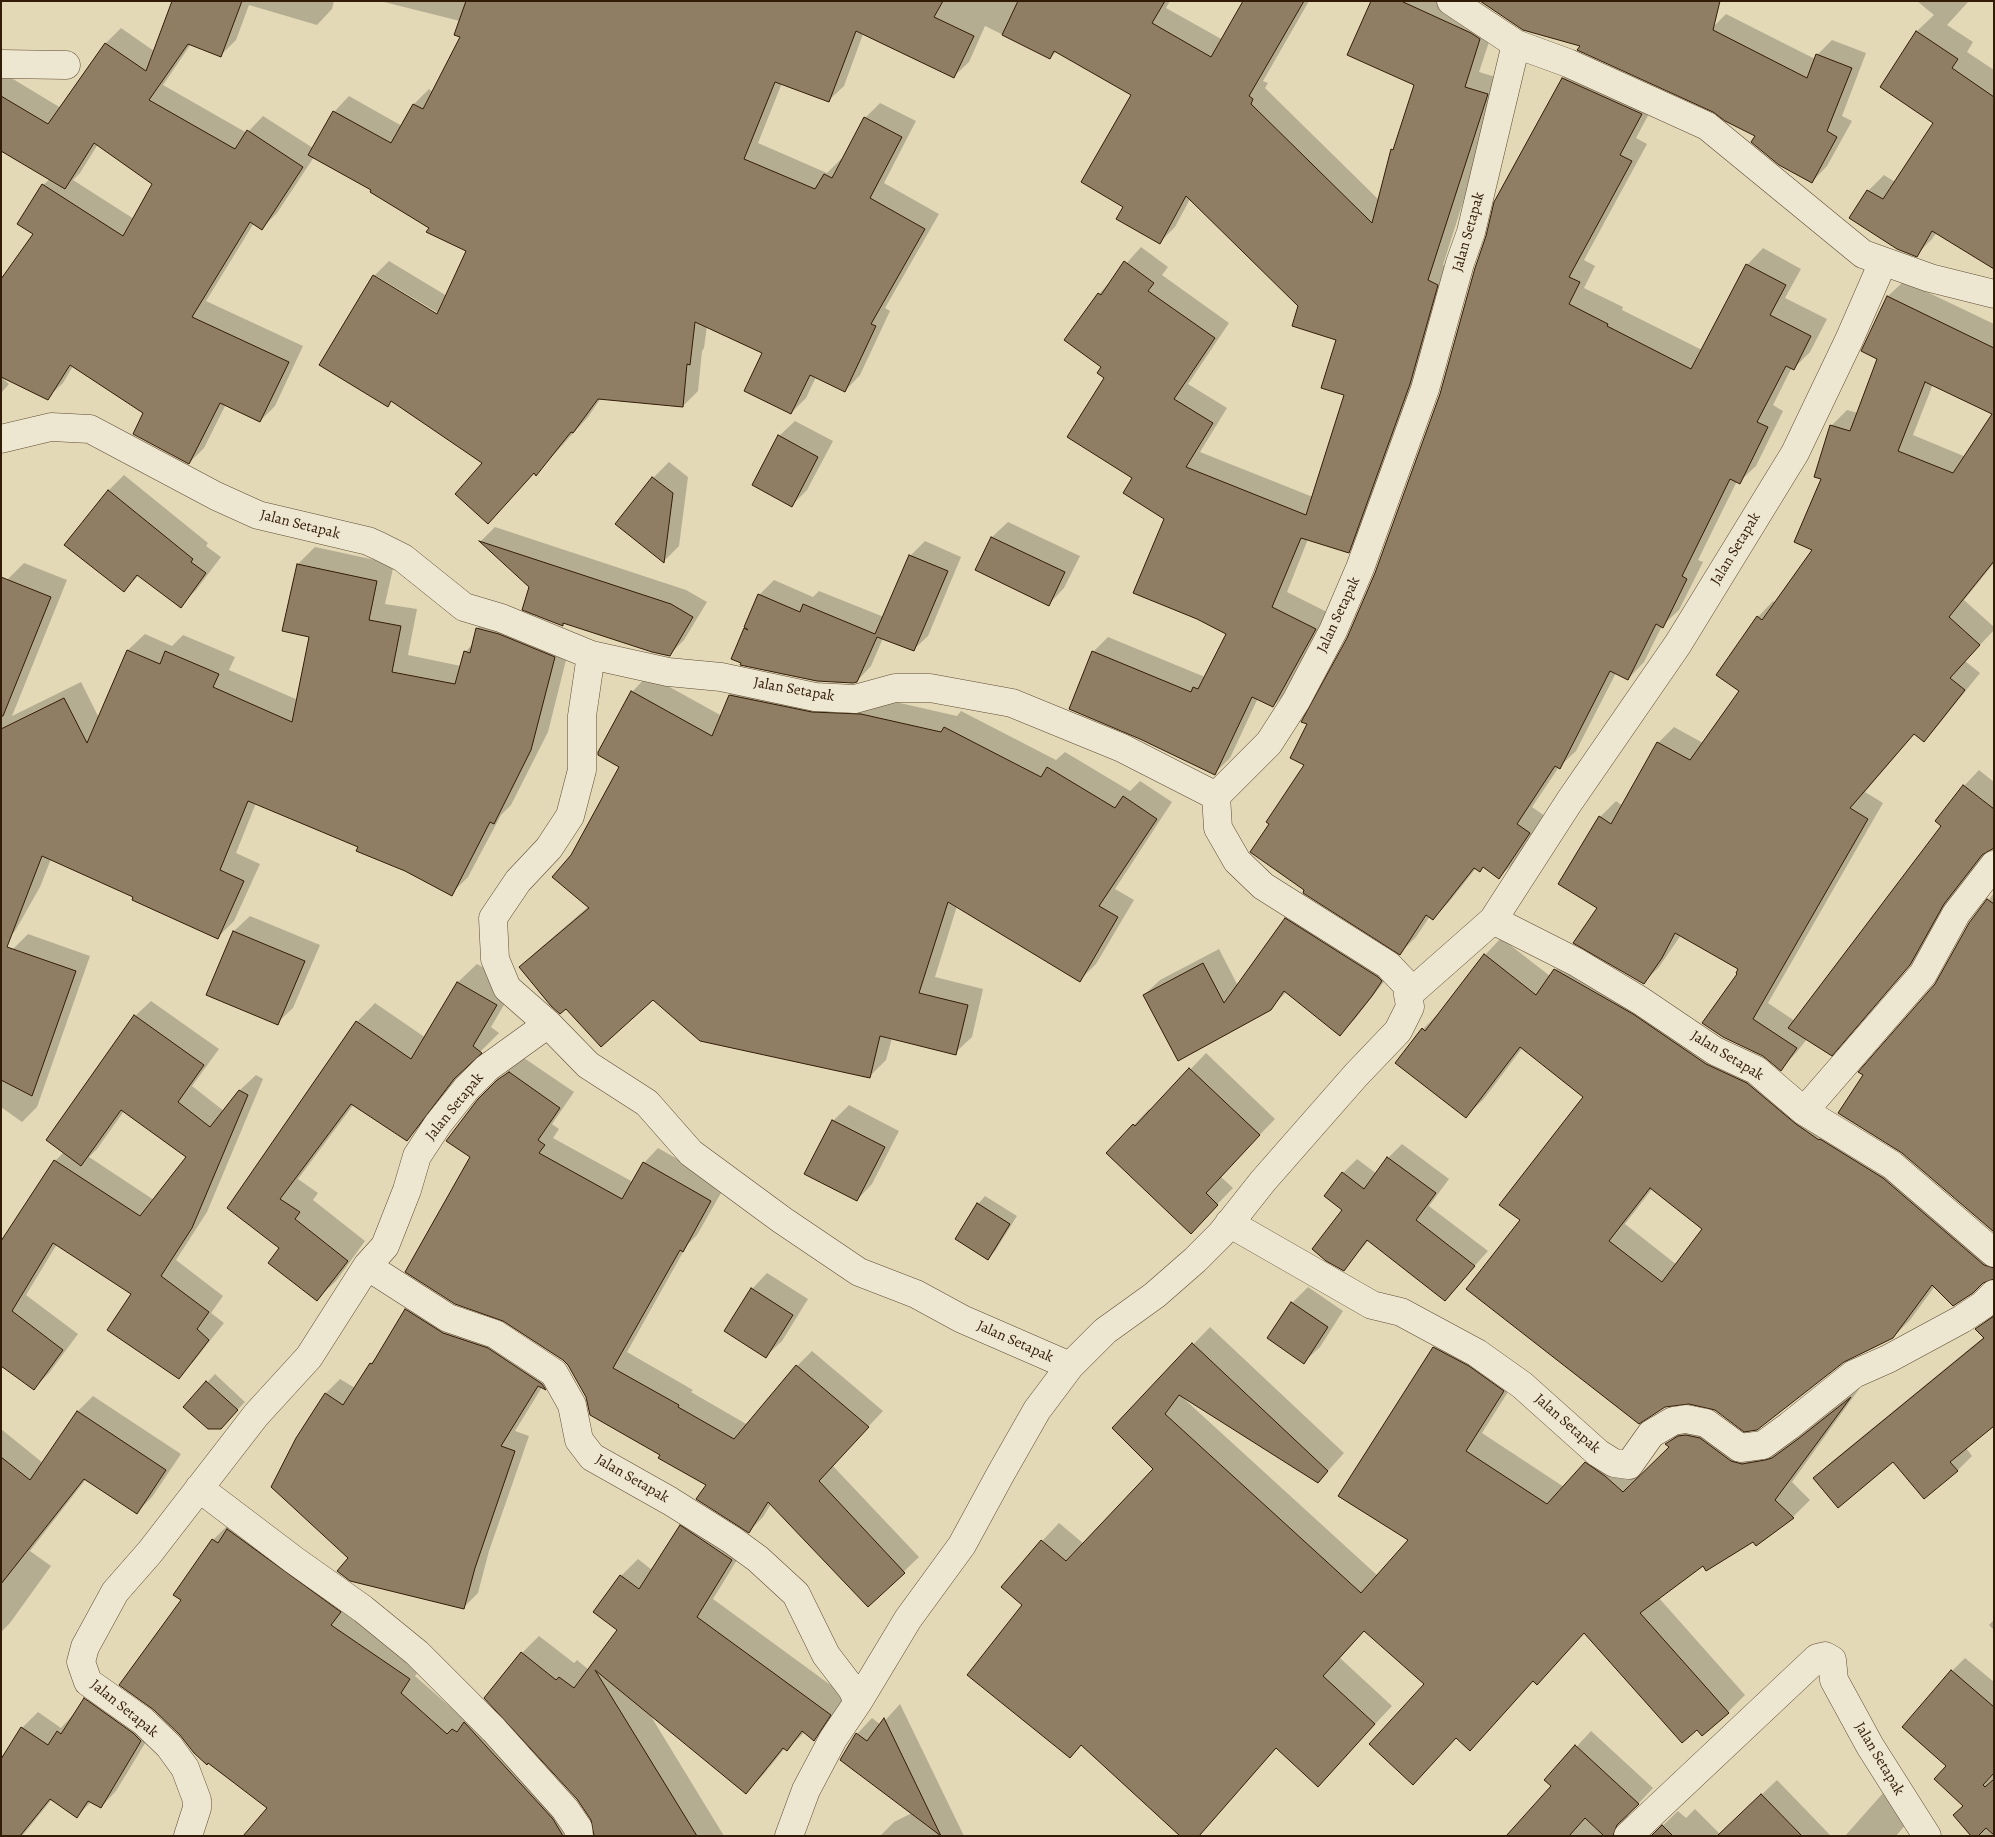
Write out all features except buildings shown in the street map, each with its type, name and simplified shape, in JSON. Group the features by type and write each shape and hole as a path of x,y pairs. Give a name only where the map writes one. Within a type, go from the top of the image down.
{"street":[{"path":"1451,1 1516,44 1568,62 1707,126 1863,254 1930,278 1994,294"},
{"name":"Jalan Setapak","path":"1,439 51,427 90,429 216,496 258,515 368,541 380,546 403,558 464,606 501,618 591,655 668,672 721,677 815,697 855,700 895,688 930,688 1012,703 1122,748 1216,796 1269,743 1296,701 1334,631 1360,568 1425,389 1470,232 1516,44"},
{"path":"1,64 66,65"},
{"name":"Jalan Setapak","path":"789,1836 806,1790 832,1739 858,1702 908,1619 962,1545 1037,1410 1070,1366 1105,1332 1155,1295 1195,1260 1229,1223 1263,1180 1398,1031 1410,1007 1408,995 1493,920 1569,802 1678,644 1795,453 1849,340 1883,262"},
{"name":"Jalan Setapak","path":"591,655 582,716 582,770 570,816 549,848 518,881 494,918 495,959 507,988 548,1024 588,1065 647,1103 691,1153 782,1220 859,1272 916,1294 962,1319 1070,1366"},
{"path":"1216,796 1218,828 1237,861 1264,886 1388,964 1407,985 1408,995"},
{"path":"1804,1111 1923,974 1956,914 1994,865"},
{"name":"Jalan Setapak","path":"1493,920 1641,1001 1715,1052 1756,1070 1804,1111 1892,1165 1994,1252"},
{"name":"Jalan Setapak","path":"188,1836 197,1808 197,1800 185,1768 169,1746 143,1721 88,1682 82,1662 85,1647 115,1592 150,1552 256,1415 310,1357 367,1266 385,1246 418,1156 438,1124 466,1089 487,1068 548,1024"},
{"name":"Jalan Setapak","path":"1229,1223 1372,1305 1401,1312 1477,1353 1522,1385 1598,1453 1614,1463 1622,1464 1629,1464 1651,1434 1673,1421 1686,1419 1706,1423 1740,1448 1763,1445 1854,1374 1888,1359 1962,1319 1983,1305 1994,1294"},
{"name":"Jalan Setapak","path":"367,1266 448,1318 495,1334 554,1373 572,1405 579,1440 592,1457 670,1501 732,1540 758,1559 796,1594 826,1655 852,1689 858,1702"},
{"path":"199,1488 294,1560 364,1609 417,1653 494,1730 565,1809 578,1828 579,1836"},
{"name":"Jalan Setapak","path":"1628,1836 1817,1658 1825,1656 1832,1660 1834,1680 1870,1746 1927,1836"}]}
